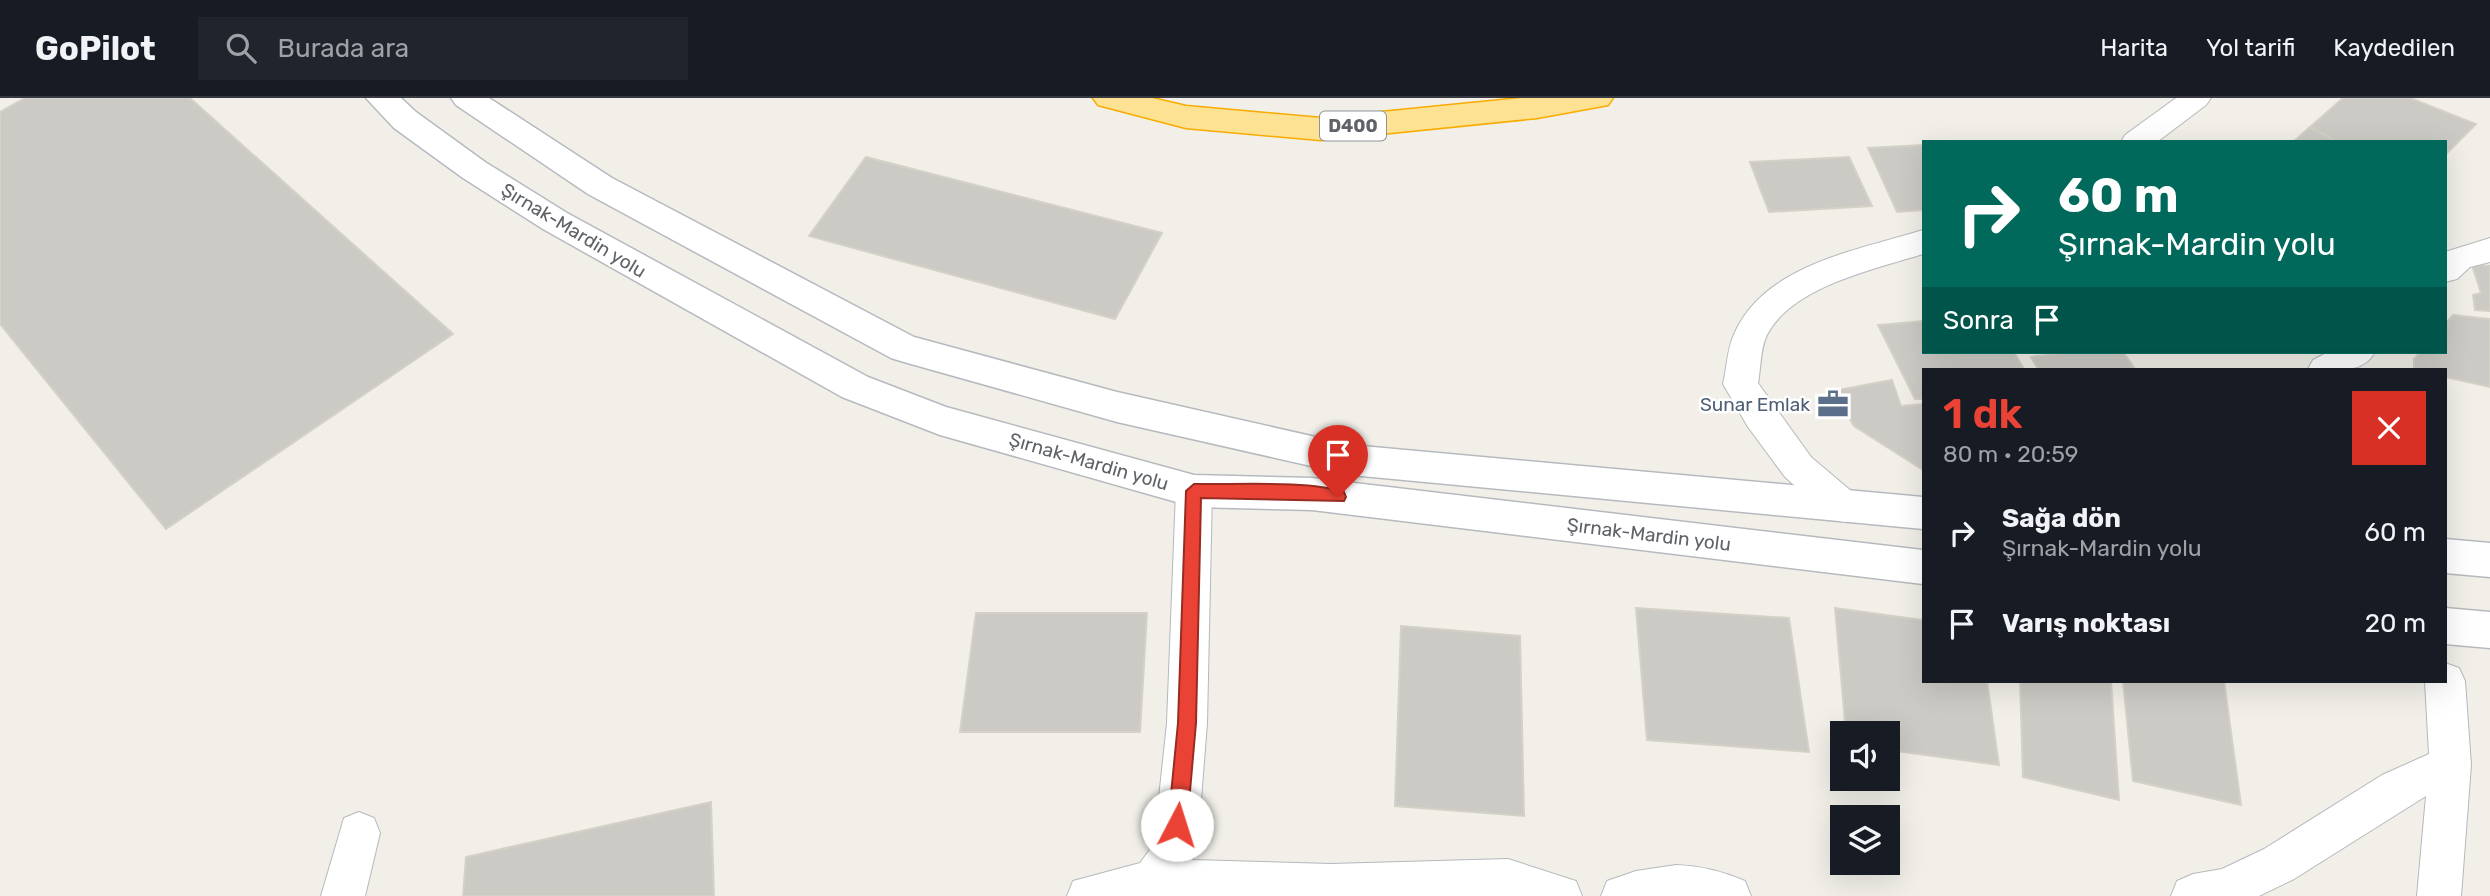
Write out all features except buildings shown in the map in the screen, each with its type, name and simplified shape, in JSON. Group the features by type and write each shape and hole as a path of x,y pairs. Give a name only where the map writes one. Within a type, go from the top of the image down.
{"highway":[{"name":"D400","path":"1109,98 1186,117 1321,129 1537,107 1597,98"}],"street":[{"name":"Şırnak-Mardin yolu","path":"382,98 405,120 474,170 555,221 855,387 940,420 1194,491 1312,494 1922,567"},
{"path":"467,98 600,186 904,348 1117,408 1351,460 1922,513"},
{"path":"2139,140 2196,98"},
{"path":"1843,507 1798,467 1760,417 1740,384 1751,332 1777,300 1816,277 1922,242"},
{"path":"2447,268 2459,258 2490,250"},
{"path":"2328,368 2354,354"},
{"path":"1153,881 1175,851 1187,723 1194,491"},
{"path":"2447,556 2490,560"},
{"path":"2447,626 2490,630"},
{"path":"2439,896 2451,765 2445,683"},
{"path":"2193,896 2225,890 2279,864 2397,789 2451,765"},
{"path":"344,896 359,833"},
{"path":"1089,896 1153,881 1331,886 1508,880 1560,896"},
{"path":"1623,896 1650,887 1706,887 1729,896"}],"place":[{"name":"Sunar Emlak","path":"1833,404"}],"route":[{"path":"1177,825 1187,723 1194,491 1338,497"}]}
